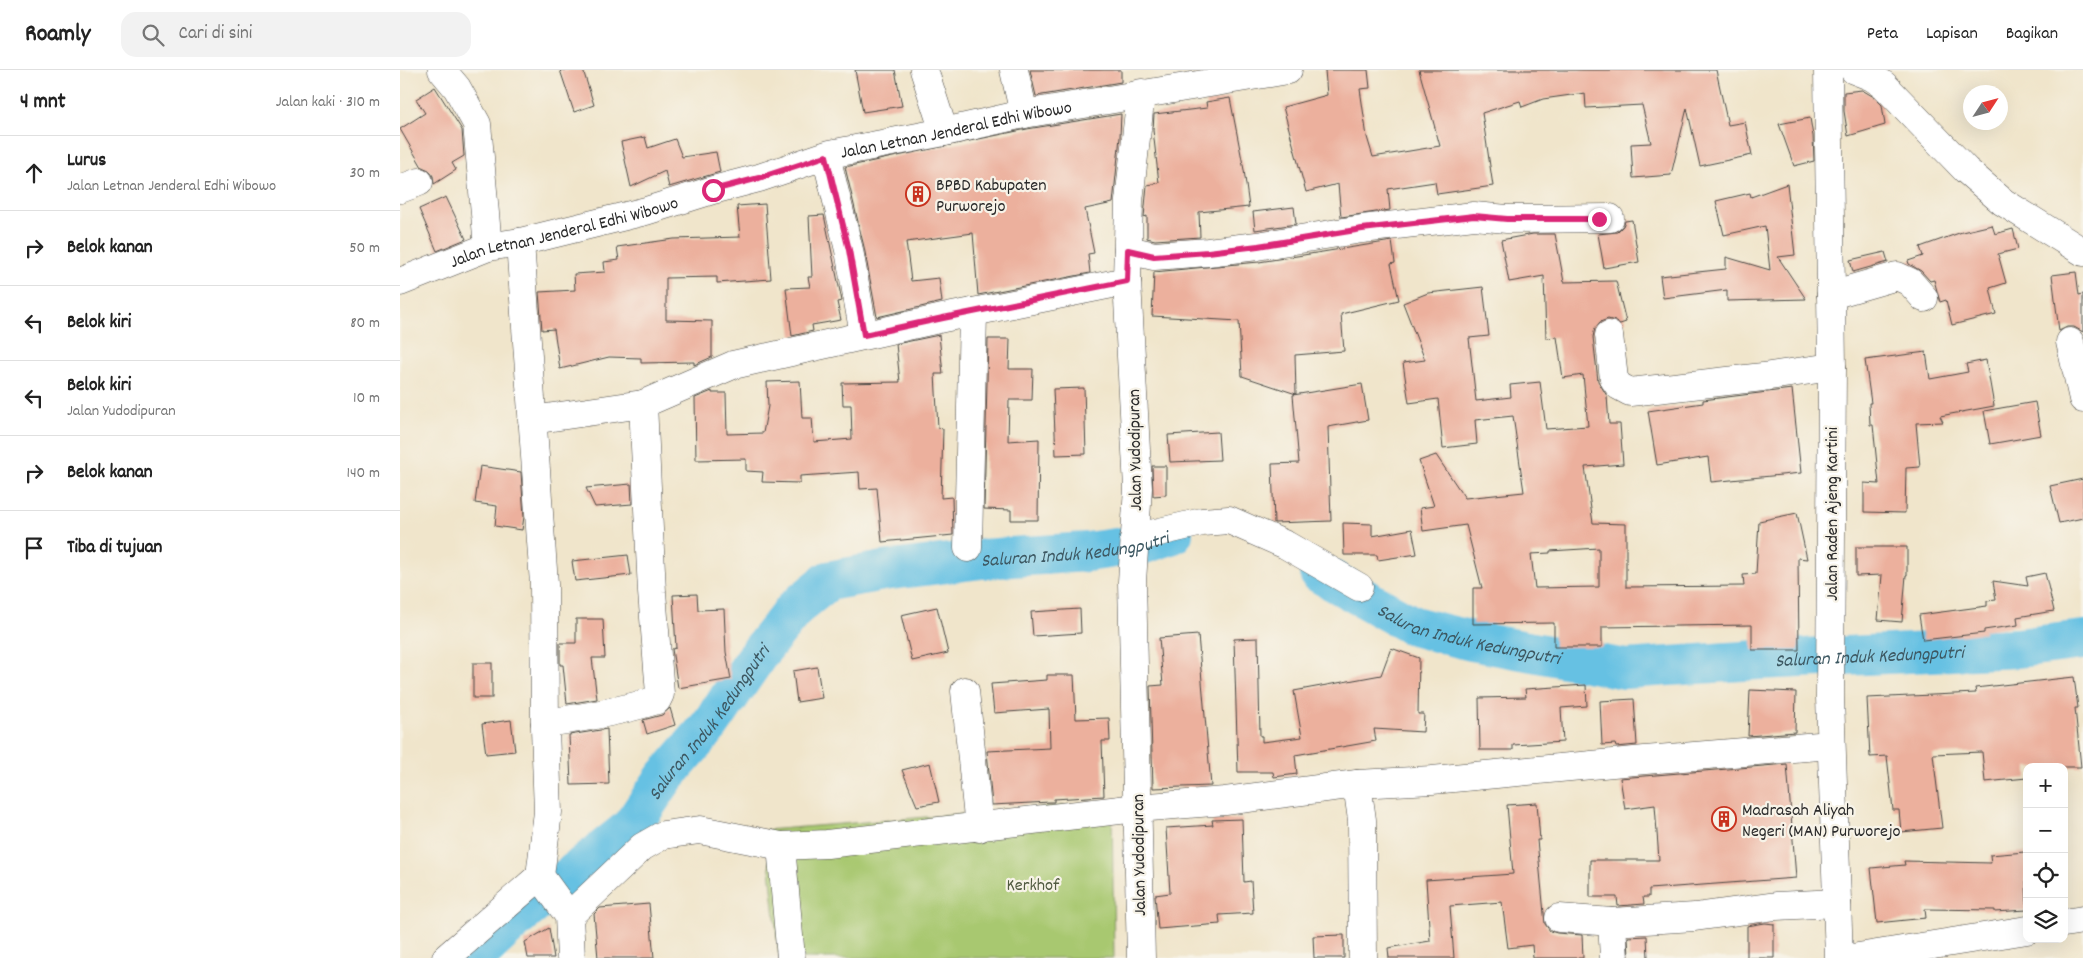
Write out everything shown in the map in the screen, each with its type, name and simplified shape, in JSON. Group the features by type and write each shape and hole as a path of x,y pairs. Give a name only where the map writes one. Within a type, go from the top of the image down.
{"street":[{"path":"442,70 457,88 477,124 488,247"},
{"path":"924,70 944,132"},
{"path":"1014,70 1024,114"},
{"name":"Jalan Raden Ajeng Kartini","path":"1828,70 1832,367 1830,697 1839,958"},
{"path":"1854,70 1872,77 1884,85 1966,170 2003,202 2083,252"},
{"name":"Jalan Letnan Jenderal Edhi Wibowo","path":"400,282 488,247 520,242 646,211 826,156 1024,114 1270,72"},
{"name":"Jalan Yudodipuran","path":"1141,94 1129,201 1127,281 1138,488 1132,582 1141,958"},
{"path":"826,156 849,250 864,335"},
{"path":"1128,250 1154,256 1208,252 1362,229 1474,216 1507,219 1610,218"},
{"path":"520,242 544,584 545,723 553,894 570,958"},
{"path":"1831,295 1897,276 1910,282 1924,298"},
{"path":"532,420 643,404 733,365 864,335 1127,281"},
{"path":"968,548 972,312"},
{"path":"1609,335 1614,379 1619,386 1630,392 1832,367"},
{"path":"2071,342 2083,398"},
{"path":"545,723 614,711 650,702 657,700 660,694 652,592 643,404"},
{"path":"1134,540 1202,522 1229,520 1286,545 1359,586"},
{"path":"965,691 979,828"},
{"path":"446,958 553,894 663,836 700,830 782,846 827,844 979,828 1137,808 1225,801 1358,784 1432,780 1832,745"},
{"path":"1358,784 1362,820 1363,958"},
{"path":"782,846 791,958"},
{"path":"1559,918 1612,922 1695,917 1776,906 1837,903"},
{"path":"2068,922 2083,920"},
{"path":"1612,922 1614,958"},
{"path":"1852,958 2023,931"}],"green space":[{"name":"Kerkhof","path":"1112,802 1114,958 779,958 766,830"}],"building":[{"path":"560,70 583,70 594,105 574,112"},
{"path":"855,70 895,70 902,106 863,112"},
{"path":"1030,70 1121,70 1121,82 1036,96"},
{"path":"1325,70 1368,70 1370,88 1360,89 1367,137 1373,157 1440,146 1419,70 1716,70 1728,125 1745,122 1752,155 1700,166 1687,108 1671,175 1633,178 1631,144 1651,143 1642,105 1586,108 1585,93 1543,99 1522,107 1520,101 1482,113 1493,186 1437,194 1435,182 1388,189 1390,210 1341,217 1338,184 1306,192 1283,107 1327,95"},
{"path":"435,87 462,130 464,156 452,163 456,170 434,184 433,176 429,170 422,167 400,129 425,113 416,99"},
{"path":"1862,90 1874,97 1882,105 1885,125 1848,136 1844,111 1844,92"},
{"path":"1230,98 1249,207 1199,212 1200,237 1155,240 1147,238 1147,216 1144,217 1147,185 1159,183 1153,130 1154,114 1207,108 1206,102"},
{"path":"1121,114 1113,203 1085,209 1094,253 1088,254 1090,273 978,295 973,233 906,242 911,281 939,278 942,302 877,317 864,247 845,167 1027,129"},
{"path":"1810,118 1814,161 1794,166 1779,124"},
{"path":"645,137 648,148 675,139 682,157 716,152 720,172 669,187 665,171 631,187 621,142"},
{"path":"1787,184 1795,255 1778,257 1806,299 1727,301 1727,290 1663,298 1660,276 1726,269 1726,257 1770,270 1765,226 1724,235 1716,201 1750,193 1751,197"},
{"path":"446,197 466,239 437,251 419,209"},
{"path":"765,204 771,279 717,283 717,277 666,278 666,320 712,321 712,357 694,365 694,362 641,363 641,358 609,357 560,369 554,329 542,330 539,292 575,290 574,274 605,272 604,262 619,260 617,247 674,239 740,237 737,206"},
{"path":"1294,207 1296,224 1255,230 1253,212"},
{"path":"824,215 842,301 837,302 841,320 812,325 813,331 792,336 786,288 810,287 808,277 812,277 809,216"},
{"path":"1632,220 1639,262 1604,268 1598,234 1617,232 1625,221"},
{"path":"1992,225 1995,234 2013,229 2018,249 1998,254 2006,283 1990,288 1996,314 1952,325 1946,300 1940,302 1934,280 1930,281 1921,271 1909,264 1908,261 1923,256 1920,247 1962,232"},
{"path":"1533,234 1555,234 1564,282 1616,281 1626,322 1620,324 1608,319 1600,322 1595,328 1593,337 1598,381 1607,396 1609,424 1620,424 1623,464 1585,467 1593,523 1626,524 1626,587 1744,586 1743,575 1756,574 1759,521 1797,513 1807,559 1798,558 1799,650 1752,650 1752,625 1602,627 1602,647 1554,647 1554,623 1473,624 1473,588 1482,588 1466,525 1423,531 1420,508 1434,506 1419,461 1436,455 1465,498 1524,492 1513,416 1475,420 1477,444 1443,448 1438,399 1409,403 1403,363 1425,360 1403,303 1428,293 1483,287 1489,336 1469,338 1476,401 1511,397 1510,385 1540,382 1546,429 1588,426 1583,375 1563,378 1557,337 1546,338 1544,276 1509,282 1501,240","holes":["1599,548 1599,587 1535,588 1531,554"]},
{"path":"1392,241 1395,263 1391,264 1399,300 1341,314 1344,351 1295,355 1296,394 1242,376 1239,321 1152,316 1154,272 1259,262"},
{"path":"1885,252 1888,262 1853,272 1850,260"},
{"path":"2076,272 2079,295 2083,294 2083,332 2074,327 2067,327 2059,331 2052,275"},
{"path":"939,335 943,374 935,374 938,428 943,429 941,498 952,497 953,535 882,542 877,488 860,489 859,472 800,476 800,483 762,482 763,472 746,471 746,459 696,460 695,398 712,391 712,393 726,393 727,434 763,433 768,406 767,382 800,381 802,418 812,418 814,442 852,439 851,405 843,405 842,383 900,382 896,344"},
{"path":"988,339 1010,339 1009,369 1033,369 1032,400 1009,400 1008,441 1039,439 1038,520 1011,520 1011,510 984,509"},
{"path":"1926,352 1930,379 1968,372 1966,364 1986,360 1994,406 1940,416 1943,422 1916,423 1920,467 1906,468 1905,513 1864,512 1864,483 1879,484 1873,425 1870,425 1869,403 1871,403 1865,360"},
{"path":"1362,384 1368,420 1328,427 1331,521 1274,523 1272,464 1299,463 1293,395"},
{"path":"1084,388 1086,454 1056,455 1053,389"},
{"path":"1792,389 1801,473 1711,482 1708,457 1657,465 1648,411 1703,403 1703,400"},
{"path":"2035,402 2041,435 1990,444 1984,411"},
{"path":"1218,432 1220,460 1170,462 1168,435"},
{"path":"480,466 521,472 524,517 522,530 495,526 497,506 475,503"},
{"path":"1152,466 1166,466 1166,495 1153,496"},
{"path":"2083,479 2083,518 2059,523 2050,486"},
{"path":"631,484 632,504 595,507 586,488"},
{"path":"1343,523 1372,524 1372,536 1412,529 1417,554 1378,560 1377,555 1344,555"},
{"path":"1856,547 1907,547 1907,575 1902,622 1878,620 1882,575 1856,576"},
{"path":"628,555 631,575 575,581 572,561"},
{"path":"2045,573 2054,611 2017,617 2018,625 1984,630 1984,633 1923,640 1919,615 1987,606 1987,601 1996,600 1993,581 2028,586 2026,577"},
{"path":"697,594 698,610 724,609 726,652 731,679 678,688 672,649 676,648 673,595"},
{"path":"937,607 948,653 912,661 901,615"},
{"path":"1080,609 1081,633 1033,636 1031,612"},
{"path":"576,619 603,619 605,658 592,658 597,699 567,704 563,665 560,665 560,643 576,643"},
{"path":"1198,635 1211,786 1153,788 1150,686 1163,685 1159,638"},
{"path":"1258,638 1260,736 1262,736 1262,742 1302,737 1294,691 1381,675 1391,648 1419,658 1418,714 1424,714 1423,732 1374,729 1376,741 1295,755 1297,774 1274,777 1273,772 1238,772 1234,639"},
{"path":"473,663 492,663 492,698 473,698"},
{"path":"817,667 822,698 797,702 793,671"},
{"path":"1047,675 1074,675 1076,719 1109,718 1110,741 1102,741 1104,796 1054,799 1054,802 992,805 987,751 1050,748 1049,709 994,713 991,684 1047,680"},
{"path":"2074,677 2078,708 2075,708 2081,767 2068,767 2068,763 2023,763 2023,778 1985,782 1982,752 1933,754 1942,828 1901,832 1899,810 1893,810 1887,756 1870,757 1867,698 1976,693 1975,688"},
{"path":"1586,685 1587,706 1561,708 1563,742 1513,745 1513,750 1480,750 1479,698 1526,697 1525,689"},
{"path":"1750,690 1796,692 1795,732 1748,736"},
{"path":"1634,699 1637,745 1616,747 1615,744 1602,745 1600,701"},
{"path":"670,708 675,725 647,734 643,720 662,715"},
{"path":"511,720 515,751 486,754 482,724"},
{"path":"607,729 609,784 571,785 569,735"},
{"path":"930,763 939,802 917,806 902,770"},
{"name":"Madrasah Aliyah Negeri (MAN) Purworejo","path":"1787,764 1796,878 1649,889 1649,897 1643,897 1644,904 1618,906 1617,897 1590,897 1590,860 1659,860 1655,805 1625,809 1620,778"},
{"path":"1537,803 1540,840 1537,840 1545,924 1550,931 1582,935 1583,958 1533,958 1532,945 1508,948 1502,902 1450,906 1454,958 1389,958 1388,948 1430,941 1426,880 1513,874 1507,805"},
{"path":"1242,819 1244,882 1251,881 1253,913 1219,915 1220,924 1158,929 1155,895 1170,893 1166,828 1213,825 1212,820"},
{"path":"2023,852 2023,910 1995,912 1995,910 1925,909 1926,918 1877,923 1871,868 1905,865 1904,861 1991,863 1990,855"},
{"path":"649,904 654,958 598,958 594,914 600,908"},
{"path":"1765,923 1774,924 1774,958 1747,958 1747,926"},
{"path":"549,928 554,958 528,958 525,942"},
{"path":"1344,935 1344,958 1314,958 1313,936"},
{"path":"1647,936 1648,958 1629,958 1628,937"}],"waterway":[{"name":"Saluran Induk Kedungputri","path":"474,958 521,915 631,827 665,777 710,725 760,652 796,607 828,581 883,571 982,559 1087,552 1144,544 1173,534"},
{"name":"Saluran Induk Kedungputri","path":"1319,573 1413,626 1472,641 1625,669 1758,660 2018,648 2083,640"}],"place":[{"name":"BPBD Kabupaten Purworejo","path":"918,194"},
{"name":"Madrasah Aliyah Negeri (MAN) Purworejo","path":"1724,819"}],"route":[{"path":"713,190 759,178 826,156 849,250 864,335 1127,281 1128,250 1154,256 1208,252 1362,229 1474,216 1507,219 1599,219"}]}
